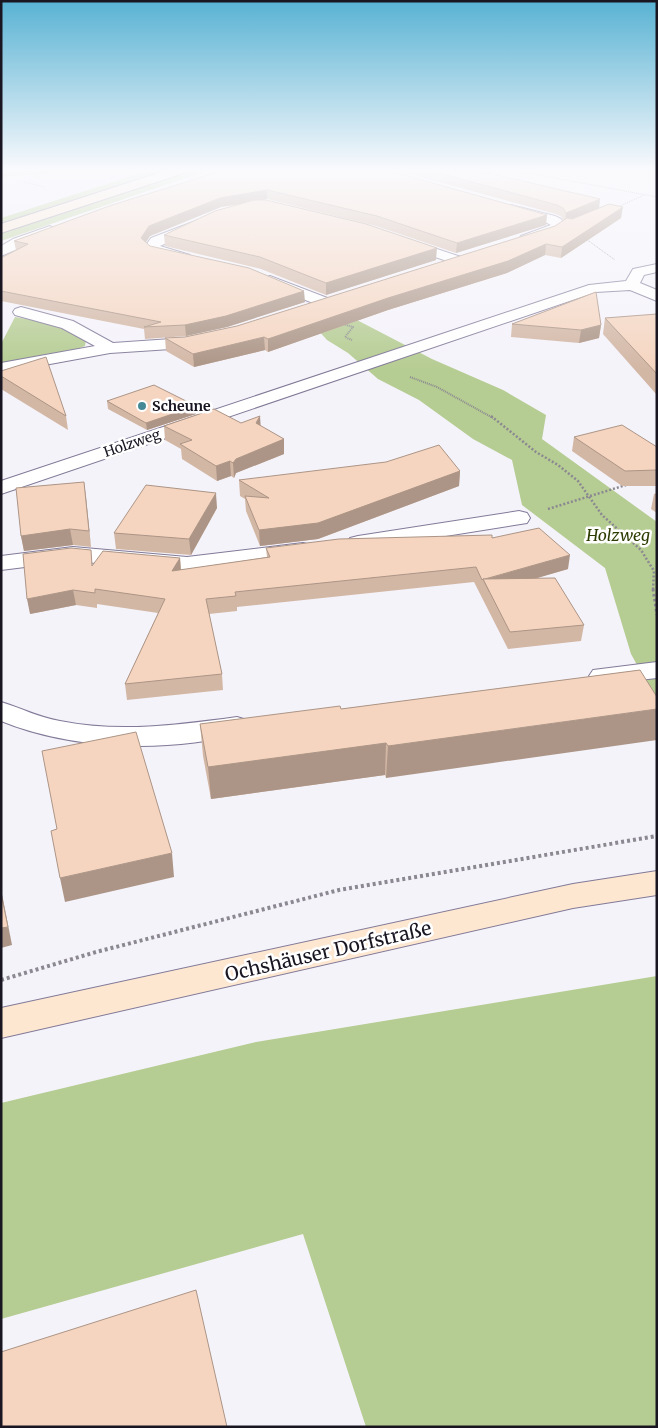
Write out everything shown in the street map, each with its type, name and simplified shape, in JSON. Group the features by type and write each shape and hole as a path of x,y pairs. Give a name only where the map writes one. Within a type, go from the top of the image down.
{"main road":[{"name":"Ochshäuser Dorfstraße","path":"1,1023 573,896 657,883"}],"street":[{"path":"1,252 18,242 33,237"},
{"path":"167,237 156,241 151,248 156,251 203,262"},
{"path":"388,237 456,260"},
{"path":"511,243 532,237"},
{"path":"428,269 474,254"},
{"name":"Holzweg","path":"1,488 372,361 594,288 635,278 657,268"},
{"path":"255,274 329,301 302,310"},
{"path":"635,278 657,296"},
{"path":"21,312 62,321 87,332 110,348"},
{"path":"1,368 110,348 186,343 222,335"},
{"path":"1,563 73,554 187,564 327,547 519,518"},
{"path":"576,679 657,670"},
{"path":"1,711 28,724 74,734 122,738 264,722"}],"path":[{"path":"582,237 621,265 635,278"},
{"path":"302,310 310,314 336,318 337,322 350,326 353,329 345,337 356,340"},
{"path":"372,361 437,386 494,418 536,452 558,464 578,481 602,515 641,550 654,571 653,591 657,615"},
{"path":"519,518 630,484"},
{"path":"1,980 96,952 339,890 657,836"}],"green space":[{"path":"1,237 14,237 1,241"},
{"name":"Holzweg","path":"330,306 432,359 503,390 546,415 542,439 657,522 657,701 631,654 605,568 522,505 512,460 473,439 419,400 378,379 348,353 327,340 316,328"},
{"path":"15,317 56,324 86,340 85,346 61,355 1,364 1,344"},
{"path":"657,976 657,1427 366,1427 303,1234 1,1319 1,1103 256,1042"}],"building":[{"path":"26,237 142,237 141,238 150,246 249,268 304,291 226,316 185,325 144,327 161,322 1,291 1,258 28,244 14,241"},
{"path":"171,237 403,237 437,248 326,283 260,257"},
{"path":"438,237 477,237 457,243"},
{"path":"521,237 578,237 562,247 546,244 508,261 388,298 268,339 264,337 193,354 165,338 185,337 237,326"},
{"path":"596,292 601,325 581,330 512,324"},
{"path":"657,314 657,374 605,318"},
{"path":"46,357 66,416 1,376 1,371"},
{"path":"154,385 196,406 146,423 107,401"},
{"path":"214,409 241,423 260,416 256,423 284,439 236,459 233,463 230,461 216,466 180,444 192,440 164,426"},
{"path":"622,425 657,447 657,470 625,471 574,437"},
{"path":"439,445 460,471 318,523 259,530 245,496 269,498 239,480 386,462"},
{"path":"84,482 89,531 70,529 21,536 16,488"},
{"path":"146,485 216,493 189,539 114,533"},
{"path":"539,528 570,555 482,580 476,567 235,592 236,596 206,599 222,674 125,684 165,599 95,589 95,593 73,590 27,599 23,554 71,548 91,550 92,566 103,551 180,558 172,571 270,557 266,548 339,539 492,535 492,538"},
{"path":"555,578 584,625 510,632 483,579"},
{"path":"640,670 657,697 657,709 388,746 386,743 208,767 200,724 340,706 341,709"},
{"path":"136,732 172,853 60,878 51,831 57,829 42,751"},
{"path":"1,893 8,927 1,928"},
{"path":"196,1290 227,1427 1,1427 1,1352"}],"place":[{"name":"Scheune","path":"142,406"}]}
